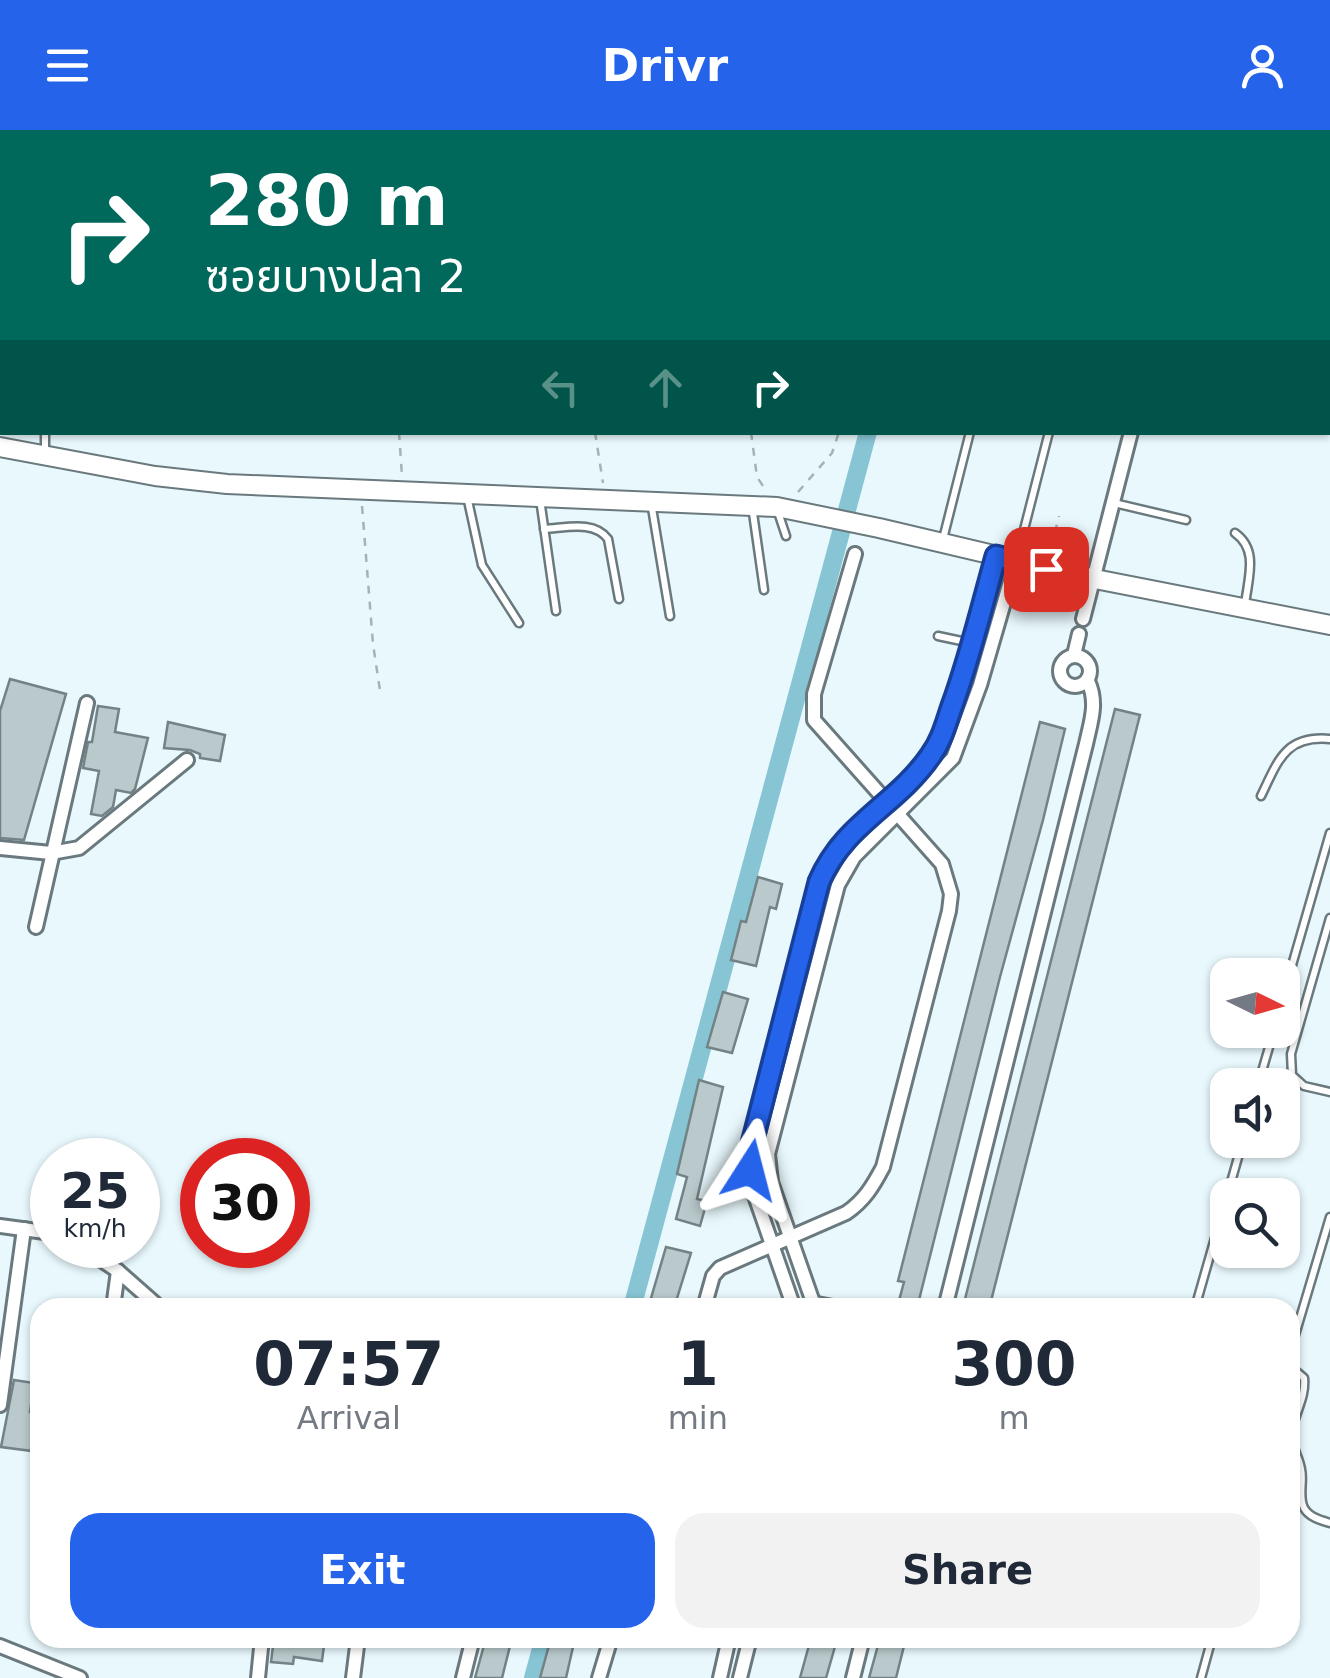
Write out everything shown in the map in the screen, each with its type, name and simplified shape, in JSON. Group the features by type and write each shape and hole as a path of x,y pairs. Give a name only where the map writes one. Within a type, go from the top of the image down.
{"street":[{"path":"1083,619 1130,435"},
{"path":"0,447 156,476 227,484 777,508 818,514 1095,580 1330,625"},
{"path":"707,1298 713,1276 720,1268 860,1204 883,1167 949,911 951,894 942,864 814,720 812,707 855,554"},
{"path":"791,1298 754,1190 750,1151 819,882 838,844 919,772 940,742 996,556"},
{"path":"812,1298 771,1182 768,1154 838,885 854,857 953,758 980,685 1016,561"},
{"path":"1074,655 1079,634"},
{"path":"948,1298 1086,744 1094,694 1088,680 1090,667 1081,656 1074,655 1062,663 1062,678 1074,686 1088,680"},
{"path":"962,679 980,685"},
{"path":"36,927 87,703"},
{"path":"0,848 52,853 79,848 187,760"},
{"path":"0,1226 30,1229"},
{"path":"0,1406 24,1228"},
{"path":"114,1268 149,1298"},
{"path":"114,1298 118,1271"},
{"path":"0,1646 60,1675 80,1678"},
{"path":"258,1678 261,1648"},
{"path":"353,1678 357,1648"},
{"path":"463,1678 470,1648"},
{"path":"599,1678 607,1648"},
{"path":"720,1678 727,1648"},
{"path":"740,1678 748,1648"},
{"path":"853,1678 860,1648"}],"lane":[{"path":"45,435 46,456"},
{"path":"942,544 969,435"},
{"path":"1016,561 1048,435"},
{"path":"466,494 482,565 519,623"},
{"path":"540,498 556,611"},
{"path":"651,501 670,616"},
{"path":"1114,503 1186,520"},
{"path":"752,505 764,590"},
{"path":"777,508 786,536"},
{"path":"544,529 587,527 604,533 618,599"},
{"path":"1235,533 1248,544 1250,554 1244,611"},
{"path":"938,636 972,643"},
{"path":"1261,796 1283,752 1300,742 1330,739"},
{"path":"1294,958 1330,833"},
{"path":"1330,918 1290,1054 1292,1076 1304,1086 1330,1092"},
{"path":"1198,1298 1238,1158"},
{"path":"1300,1318 1330,1217"},
{"path":"1300,1375 1306,1390 1300,1407"},
{"path":"1300,1463 1304,1510 1314,1518 1330,1522"},
{"path":"1201,1678 1209,1648"}],"path":[{"path":"399,435 402,492"},
{"path":"595,435 606,500"},
{"path":"751,435 757,477 777,508 802,488 832,453 837,435"},
{"path":"360,490 381,697"},
{"path":"1046,569 1059,516"}],"building":[{"path":"10,679 66,694 24,840 0,838 0,711"},
{"path":"98,706 119,709 115,732 148,738 135,789 131,793 116,790 113,807 102,816 91,814 99,771 83,768"},
{"path":"1115,709 1140,715 992,1298 965,1298"},
{"path":"168,722 225,735 220,761 200,758 200,754 190,750 164,748"},
{"path":"1040,722 1065,729 920,1298 900,1298 904,1282 898,1281"},
{"path":"758,877 782,884 776,909 770,907 756,966 731,960"},
{"path":"723,992 748,999 732,1053 707,1047"},
{"path":"699,1080 723,1087 697,1199 707,1201 700,1226 676,1219 687,1177 677,1174"},
{"path":"666,1247 691,1253 677,1298 651,1298"},
{"path":"14,1380 30,1382 30,1451 1,1447"},
{"path":"273,1648 324,1648 322,1661 294,1657 293,1664 271,1662"},
{"path":"483,1648 510,1648 502,1678 475,1678"},
{"path":"548,1648 573,1648 566,1678 540,1678"},
{"path":"808,1648 835,1648 826,1678 800,1678"},
{"path":"877,1648 904,1648 896,1678 869,1678"}],"waterway":[{"path":"635,1298 867,435"},
{"path":"533,1678 541,1648"}],"route":[{"path":"750,1170 750,1151 827,862 838,844 919,772 940,742 996,556 1046,569"}]}
